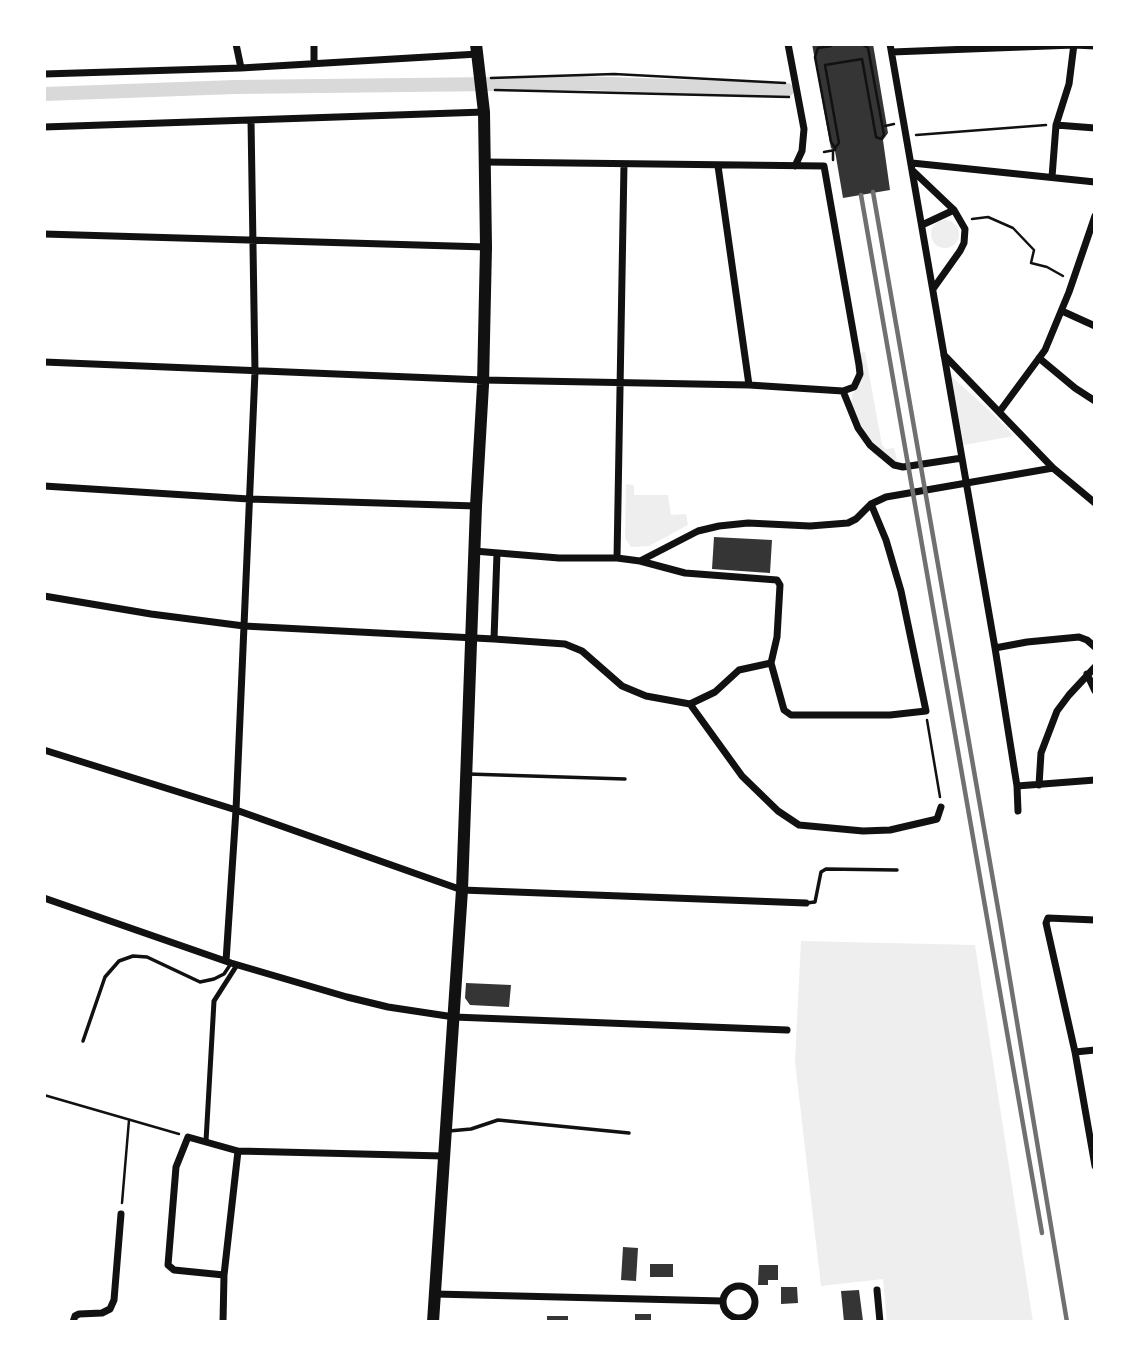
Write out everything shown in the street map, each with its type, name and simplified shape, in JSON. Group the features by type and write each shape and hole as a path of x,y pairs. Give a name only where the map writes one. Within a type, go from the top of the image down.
{"main road":[{"path":"433,1322 462,890 470,638 483,380 485,162 484,112 477,49"}],"street":[{"path":"236,44 241,68"},
{"path":"314,44 314,63"},
{"path":"788,44 804,138 795,166"},
{"path":"1052,177 1056,125 1069,84 1074,44"},
{"path":"1018,811 1017,786 995,649 891,48 1074,44 1095,47"},
{"path":"44,74 241,68 477,49"},
{"path":"44,127 484,112"},
{"path":"206,1141 214,1002 231,963 255,372 251,120"},
{"path":"1056,125 1095,128"},
{"path":"44,362 483,380 749,385 843,391 855,387 860,374 859,365 824,166 485,162"},
{"path":"617,558 624,164"},
{"path":"718,166 749,385"},
{"path":"912,167 1052,177 1095,183"},
{"path":"912,167 954,210 963,224 965,235 960,251 933,289"},
{"path":"922,225 954,210"},
{"path":"1000,411 1039,358 1062,311 1095,216"},
{"path":"44,234 486,247"},
{"path":"1062,311 1095,326"},
{"path":"944,355 1053,468 1095,503"},
{"path":"1039,358 1095,401"},
{"path":"843,391 858,428 870,445 894,465 902,467 962,458"},
{"path":"640,561 698,531 719,526 748,523 810,526 848,523 886,496 1053,468"},
{"path":"44,486 249,499 476,506"},
{"path":"474,551 559,558 617,558 685,573 777,580 780,585 777,637 771,663 784,710 791,715 890,715 926,710 901,590 886,540 871,505"},
{"path":"494,639 497,553"},
{"path":"44,596 243,626 494,639 573,646 622,686 646,696 691,704 715,692 739,670 771,663"},
{"path":"995,649 1027,642 1079,638 1087,639 1095,647"},
{"path":"1039,785 1039,759 1057,711 1095,667"},
{"path":"1087,674 1095,691"},
{"path":"691,704 742,776 778,811 799,825 863,831 890,830 937,819 941,807"},
{"path":"44,750 236,810 462,890 806,903"},
{"path":"1017,786 1095,780"},
{"path":"44,898 231,963 388,1007 454,1017 787,1030"},
{"path":"1095,920 1048,918 1046,923 1075,1052 1095,1166"},
{"path":"1075,1052 1095,1050"},
{"path":"224,1275 174,1270 168,1265 176,1167 188,1137 238,1151 445,1156"},
{"path":"223,1322 224,1275 238,1151"},
{"path":"73,1321 79,1314 102,1313 110,1309 114,1300 121,1214"},
{"path":"738,1286 749,1289 754,1300 752,1311 736,1318 726,1312 723,1301 727,1290 738,1286"},
{"path":"877,1290 880,1322"},
{"path":"435,1294 723,1301"}],"lane":[{"path":"466,774 625,779"},
{"path":"806,903 815,902 821,872 826,869 897,870"},
{"path":"83,1041 106,977 119,961 133,956 147,957 200,982 224,974 231,963"},
{"path":"447,1131 471,1129 498,1120 629,1133"}],"path":[{"path":"831,46 818,48 815,57 832,145 835,148 839,144 825,65 862,59 876,137 883,137 868,48 864,44"},
{"path":"481,85 614,74 796,84"},
{"path":"481,85 799,98"},
{"path":"907,136 1056,125"},
{"path":"824,152 835,150"},
{"path":"963,224 975,217 999,220 1013,228 1034,250 1031,263 1047,267 1072,282"},
{"path":"926,710 941,807"},
{"path":"44,1095 188,1137"},
{"path":"121,1214 129,1120"}],"shaded area":[{"path":"945,220 955,224 959,234 955,244 945,248 935,244 931,234 935,224"},
{"path":"865,352 882,445 886,449 894,448 898,463 889,464 873,453 861,433 851,407 852,395 862,379 861,353"},
{"path":"951,376 994,415 1014,436 964,445"},
{"path":"626,484 634,485 634,495 668,495 671,515 686,514 688,525 649,546 631,547 625,538"},
{"path":"801,941 975,945 1033,1322 887,1322 883,1279 821,1286 795,1062"}],"building":[{"path":"812,44 873,44 888,133 883,140 890,190 843,198"},
{"path":"714,537 772,540 770,573 712,569"},
{"path":"466,983 511,985 509,1007 470,1005 465,998"},
{"path":"623,1247 638,1248 636,1281 621,1280"},
{"path":"650,1264 673,1264 673,1277 650,1277"},
{"path":"759,1265 778,1265 778,1280 768,1280 768,1285 758,1285"},
{"path":"781,1287 797,1287 798,1303 781,1304"},
{"path":"859,1290 863,1321 844,1322 841,1291"},
{"path":"635,1314 651,1314 651,1322 635,1322"},
{"path":"547,1316 568,1316 568,1322 547,1322"}],"waterway":[{"path":"44,94 235,87 581,83 787,90"}],"railway":[{"path":"873,192 1067,1322"},
{"path":"861,195 1042,1233"}]}
